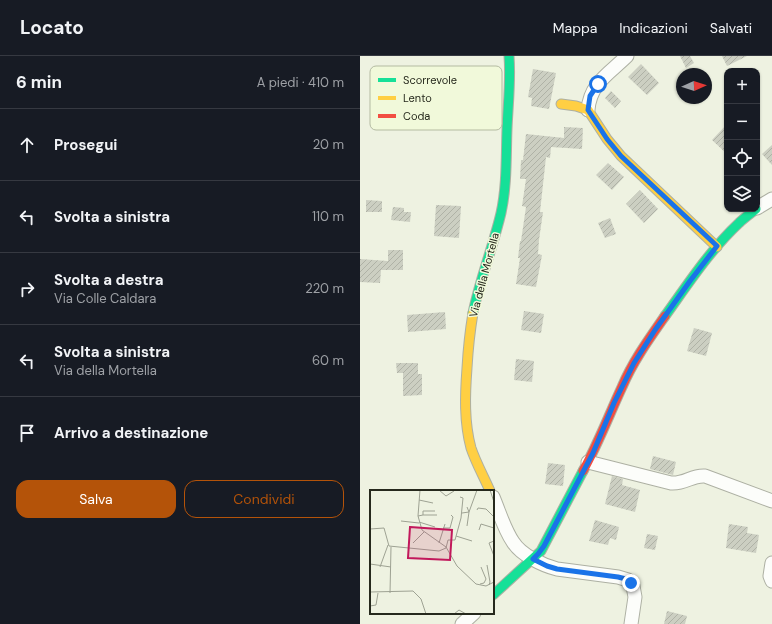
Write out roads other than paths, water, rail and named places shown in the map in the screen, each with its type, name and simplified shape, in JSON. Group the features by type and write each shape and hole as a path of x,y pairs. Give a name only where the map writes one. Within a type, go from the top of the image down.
{"street":[{"name":"Via della Mortella","path":"490,490 471,447 466,417 466,379 469,339 475,302 496,233 503,199 510,85 509,56"},
{"path":"588,110 590,96 598,84 627,56"},
{"path":"561,104 576,106 588,110 607,139 621,156 717,246"},
{"path":"760,207 772,199"},
{"path":"494,594 533,559 544,546 597,444 617,396 634,363 655,330 717,246 739,223 753,212"},
{"path":"588,462 671,483 683,482 696,476 705,476 772,501"},
{"path":"494,499 514,544 533,559 557,569 618,577 628,580 633,586 635,597 631,624"},
{"path":"772,563 770,576 772,581"},
{"path":"462,624 473,614"}]}
